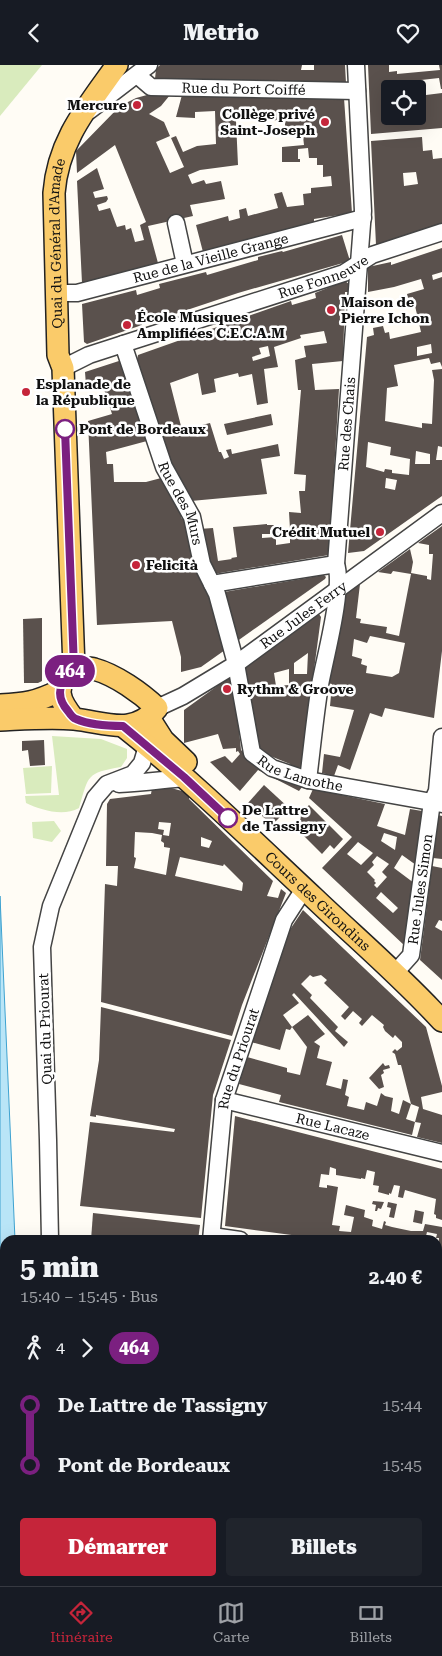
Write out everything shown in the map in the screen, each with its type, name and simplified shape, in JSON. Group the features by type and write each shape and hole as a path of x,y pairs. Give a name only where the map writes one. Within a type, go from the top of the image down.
{"main road":[{"name":"Quai du Général d'Amade","path":"74,668 63,369 58,355 55,174 63,148 77,120 118,65"},
{"path":"74,668 65,676 59,691 62,705 74,719"},
{"name":"Cours des Girondins","path":"74,668 93,668 138,691 153,713 163,740 184,759 199,780 397,971 442,1021"},
{"path":"0,720 14,709 59,691"},
{"path":"14,709 112,726 123,726 153,713"},
{"name":"Cours des Girondins","path":"123,726 184,777 304,889 442,1009"}],"street":[{"name":"Rue des Chais","path":"308,780 320,686 338,590 339,573 336,564 363,218 361,138 356,65"},
{"path":"77,120 143,70"},
{"name":"Rue du Port Coiffé","path":"143,70 151,87 357,91"},
{"name":"Rue de la Vieille Grange","path":"56,293 77,293 363,218"},
{"path":"176,223 185,264"},
{"name":"Rue Fonneuve","path":"63,369 89,355 344,273 372,255 442,232"},
{"name":"Rue des Murs","path":"123,344 164,467 192,517 202,564 217,594 236,664"},
{"name":"Rue Jules Ferry","path":"153,713 236,664 442,513"},
{"path":"212,584 336,564"},
{"name":"Rue Lamothe","path":"236,664 252,753 272,768 308,780 437,803"},
{"name":"Rue Jules Simon","path":"397,971 411,955 437,803 442,737"},
{"path":"106,784 133,774 142,763 147,746"},
{"path":"106,784 139,783 184,777"},
{"name":"Quai du Priourat","path":"50,1235 42,947 51,907 95,798 106,784"},
{"name":"Rue du Priourat","path":"211,1235 224,1100 284,920 304,889"},
{"name":"Rue Lacaze","path":"224,1100 442,1153"}],"green space":[{"path":"0,65 42,65 0,116"},
{"path":"52,736 101,739 127,749 127,758 121,767 101,771 91,777 87,782 79,808 73,811 59,812 38,808 26,803 25,796 59,795"},
{"path":"52,766 51,793 26,794 23,768"},
{"path":"54,821 61,831 52,842 33,838 32,822"}],"water":[{"path":"0,896 15,1235 0,1235"}],"building":[{"path":"160,65 302,65 301,70 314,70 314,65 345,65 346,83 155,79 156,69"},
{"path":"368,65 389,65 389,72 397,71 397,74 440,70 439,65 442,65 442,89 439,78 381,80 381,125 426,125 426,95 442,93 442,128 371,134"},
{"path":"147,95 170,95 161,106 149,114 164,122 170,136 156,142 170,173 184,167 171,138 176,136 183,152 197,146 216,144 215,111 195,112 195,118 176,117 182,95 344,98 352,213 314,219 314,222 203,252 196,225 228,216 229,221 240,218 239,210 246,208 248,216 278,208 274,194 282,192 287,207 304,205 303,194 311,193 311,188 332,186 331,176 323,177 323,165 317,165 317,158 309,158 308,148 298,149 298,159 300,159 300,162 282,162 282,147 304,145 303,136 285,136 285,120 236,121 238,165 200,170 188,175 192,184 204,180 206,184 221,181 225,199 190,205 193,216 148,226 158,263 82,283 77,181 97,168 104,189 93,192 95,198 107,196 108,199 106,202 97,205 99,211 110,208 117,227 125,225 126,230 131,228 135,242 144,240 140,225 146,222 115,145 77,173 76,151 120,106"},
{"path":"422,137 423,151 432,150 433,159 442,158 442,223 376,245 371,141","holes":["416,172 418,184 404,186 403,173"]},
{"path":"342,235 350,261 238,293 169,316 168,314 141,322 142,325 87,344 84,342 82,304 136,290 137,295 160,288 159,284 206,272 207,275 258,260 258,257"},
{"path":"442,248 442,272 432,275 433,280 442,277 442,367 440,362 431,364 429,358 394,365 398,386 387,388 385,421 422,428 422,423 432,424 434,380 432,370 442,369 442,447 438,446 436,460 442,460 442,496 364,551 348,553 367,337 374,335 373,328 383,326 385,333 389,332 390,339 421,332 413,297 408,298 407,294 424,289 421,279 368,292 368,267 391,262 391,265","holes":["431,344 432,353 417,356 417,347","368,442 391,447 390,455 410,459 409,475 392,473 392,470 385,469 384,472 366,467","416,451 430,454 430,464 415,464","386,478 397,480 395,490 385,488"]},
{"path":"345,281 349,284 348,292 345,292 343,361 312,364 315,390 339,389 329,555 214,574 199,529 213,528 218,561 232,559 237,557 233,527 267,524 274,525 274,530 290,529 289,512 301,513 299,491 305,491 306,475 294,474 301,390 298,390 295,360 306,357 304,346 327,343 324,331 300,335 301,338 274,347 278,367 264,369 268,403 257,405 252,374 239,377 238,373 214,379 216,392 202,395 198,373 170,383 182,430 210,423 219,452 221,452 224,459 229,457 226,450 231,449 232,454 278,444 280,456 261,459 267,494 191,501 167,462 136,365 138,355 291,301 292,305 316,298 315,293","holes":["268,346 270,356 253,361 252,357 261,354 259,348","270,530 274,530 274,534 290,533 290,543 276,545 276,537 262,538 262,534 270,534"]},
{"path":"122,360 142,427 140,427 147,441 106,452 107,464 113,464 114,482 146,482 165,477 182,519 188,520 225,650 201,667 181,672 181,657 172,621 97,625 88,421 112,414 102,383 86,385 85,372"},
{"path":"271,414 273,425 227,435 224,424"},
{"path":"442,526 442,651 434,718 385,708 382,717 370,713 350,770 338,765 334,776 322,773 324,754 340,757 354,710 330,706 332,684 327,683 343,596 360,584 356,618 361,619 360,623 387,627 386,633 399,636 411,574 393,571 391,574 378,572 410,549 413,562 411,573 427,576 427,579 431,580 433,554 429,554 429,545 418,543","holes":["370,636 405,643 399,673 392,677 366,673 367,666 361,664 362,659 352,656 354,639 367,643"]},
{"path":"324,575 325,579 236,642 224,592"},
{"path":"319,614 321,617 301,768 291,766 258,751 244,668","holes":["308,653 307,674 294,674 294,663","289,669 289,685 276,686 274,673"]},
{"path":"42,618 42,681 38,683 24,683 23,619"},
{"path":"231,676 241,750 254,764 302,787 299,791 258,770 240,791 210,762 225,756 232,763 240,754 238,751 236,752 236,748 223,749 218,734 184,743 184,710"},
{"path":"44,740 45,765 30,766 28,750 22,751 22,741"},
{"path":"264,785 289,808 272,825 248,803"},
{"path":"164,786 189,795 189,799 273,881 267,896 278,898 281,889 286,893 242,1005 232,1036 101,1002 105,884 117,886 118,866 106,866 107,804 110,799 151,794 152,788","holes":["159,822 171,823 169,836 163,835 164,830 158,829","135,832 162,835 161,841 164,843 164,847 170,848 166,875 134,868 136,858 134,857","201,837 212,841 209,848 201,846","180,857 223,866 224,864 243,883 242,891 175,876"]},
{"path":"313,789 385,804 377,826 405,835 410,809 422,811 416,865 402,855 394,868 414,883 405,946 322,868 352,837 309,798","holes":["384,833 397,837 395,850 381,841","358,842 373,853 361,865 347,854","377,856 389,864 382,872 387,877 377,888 374,885 376,883 375,880 367,872 374,865 372,862","381,892 398,908 393,913 376,898"]},
{"path":"309,805 343,839 334,849 330,845 322,854 294,826 301,818 299,815"},
{"path":"438,815 442,816 442,859 433,858"},
{"path":"432,866 442,868 442,921 439,920 435,927 442,931 442,980 420,960"},
{"path":"303,910 426,1027 442,1092 421,1097 423,1109 442,1115 442,1143 417,1137 421,1123 415,1122 419,1107 411,1104 401,1065 398,1065 395,1054 392,1052 402,1047 402,1042 395,1035 393,1038 385,1031 384,1025 372,1015 362,1026 359,1023 362,1019 353,1011 345,1020 341,1016 349,1007 324,983 327,980 321,975 313,977 310,975 301,984 312,995 310,998 338,1027 335,1031 348,1042 344,1047 294,993 292,995 299,1003 283,1015 292,1027 290,1030 286,1029 280,1050 251,1042 287,934"},
{"path":"101,1007 231,1040 213,1095 201,1218 80,1206 90,1122 174,1132 175,1129 96,1115 96,1117 90,1116 99,1060"},
{"path":"308,1015 325,1034 314,1042 320,1046 317,1058 332,1062 326,1085 341,1089 343,1079 348,1080 345,1095 349,1097 347,1106 364,1110 366,1102 377,1106 381,1093 393,1098 391,1111 399,1114 403,1100 411,1104 406,1119 415,1122 412,1135 279,1102 281,1095 239,1084 247,1057 287,1068 287,1072 300,1075 307,1047 292,1027"},
{"path":"383,1063 385,1066 389,1065 390,1068 383,1070 384,1073 381,1075 384,1087 379,1089 369,1078"},
{"path":"235,1116 442,1169 442,1220 436,1218 434,1214 436,1199 405,1190 403,1198 398,1197 400,1186 394,1185 389,1195 378,1192 379,1186 373,1185 375,1172 367,1170 365,1179 361,1179 336,1175 336,1169 330,1167 329,1175 321,1174 319,1187 327,1188 327,1185 338,1187 332,1225 340,1226 339,1231 351,1232 354,1217 344,1215 346,1205 365,1210 364,1217 373,1220 372,1226 382,1229 384,1221 386,1222 385,1225 411,1231 423,1231 425,1224 442,1227 442,1235 427,1232 426,1235 292,1235 225,1226"},
{"path":"373,1201 384,1202 381,1209 378,1208 375,1211 376,1205 372,1204"},
{"path":"388,1202 397,1204 394,1218 389,1217 391,1208 387,1207"},
{"path":"415,1210 424,1212 422,1224 413,1222"},
{"path":"93,1213 200,1225 199,1235 91,1235"}],"bus line":[{"name":"464","path":"65,429 74,668 65,676 59,691 62,705 74,719 112,726 123,726 184,777 228,818"}],"place":[{"name":"Mercure","path":"137,105"},
{"name":"Collège privé Saint-Joseph","path":"325,122"},
{"name":"Maison de Pierre Ichon","path":"331,310"},
{"name":"École Musiques Amplifiées C.E.C.A.M","path":"127,325"},
{"name":"Esplanade de la République","path":"26,392"},
{"name":"Pont de Bordeaux","path":"65,429"},
{"name":"Crédit Mutuel","path":"380,532"},
{"name":"Felicità","path":"136,565"},
{"name":"Rythm & Groove","path":"227,689"},
{"name":"De Lattre de Tassigny","path":"228,818"}]}
